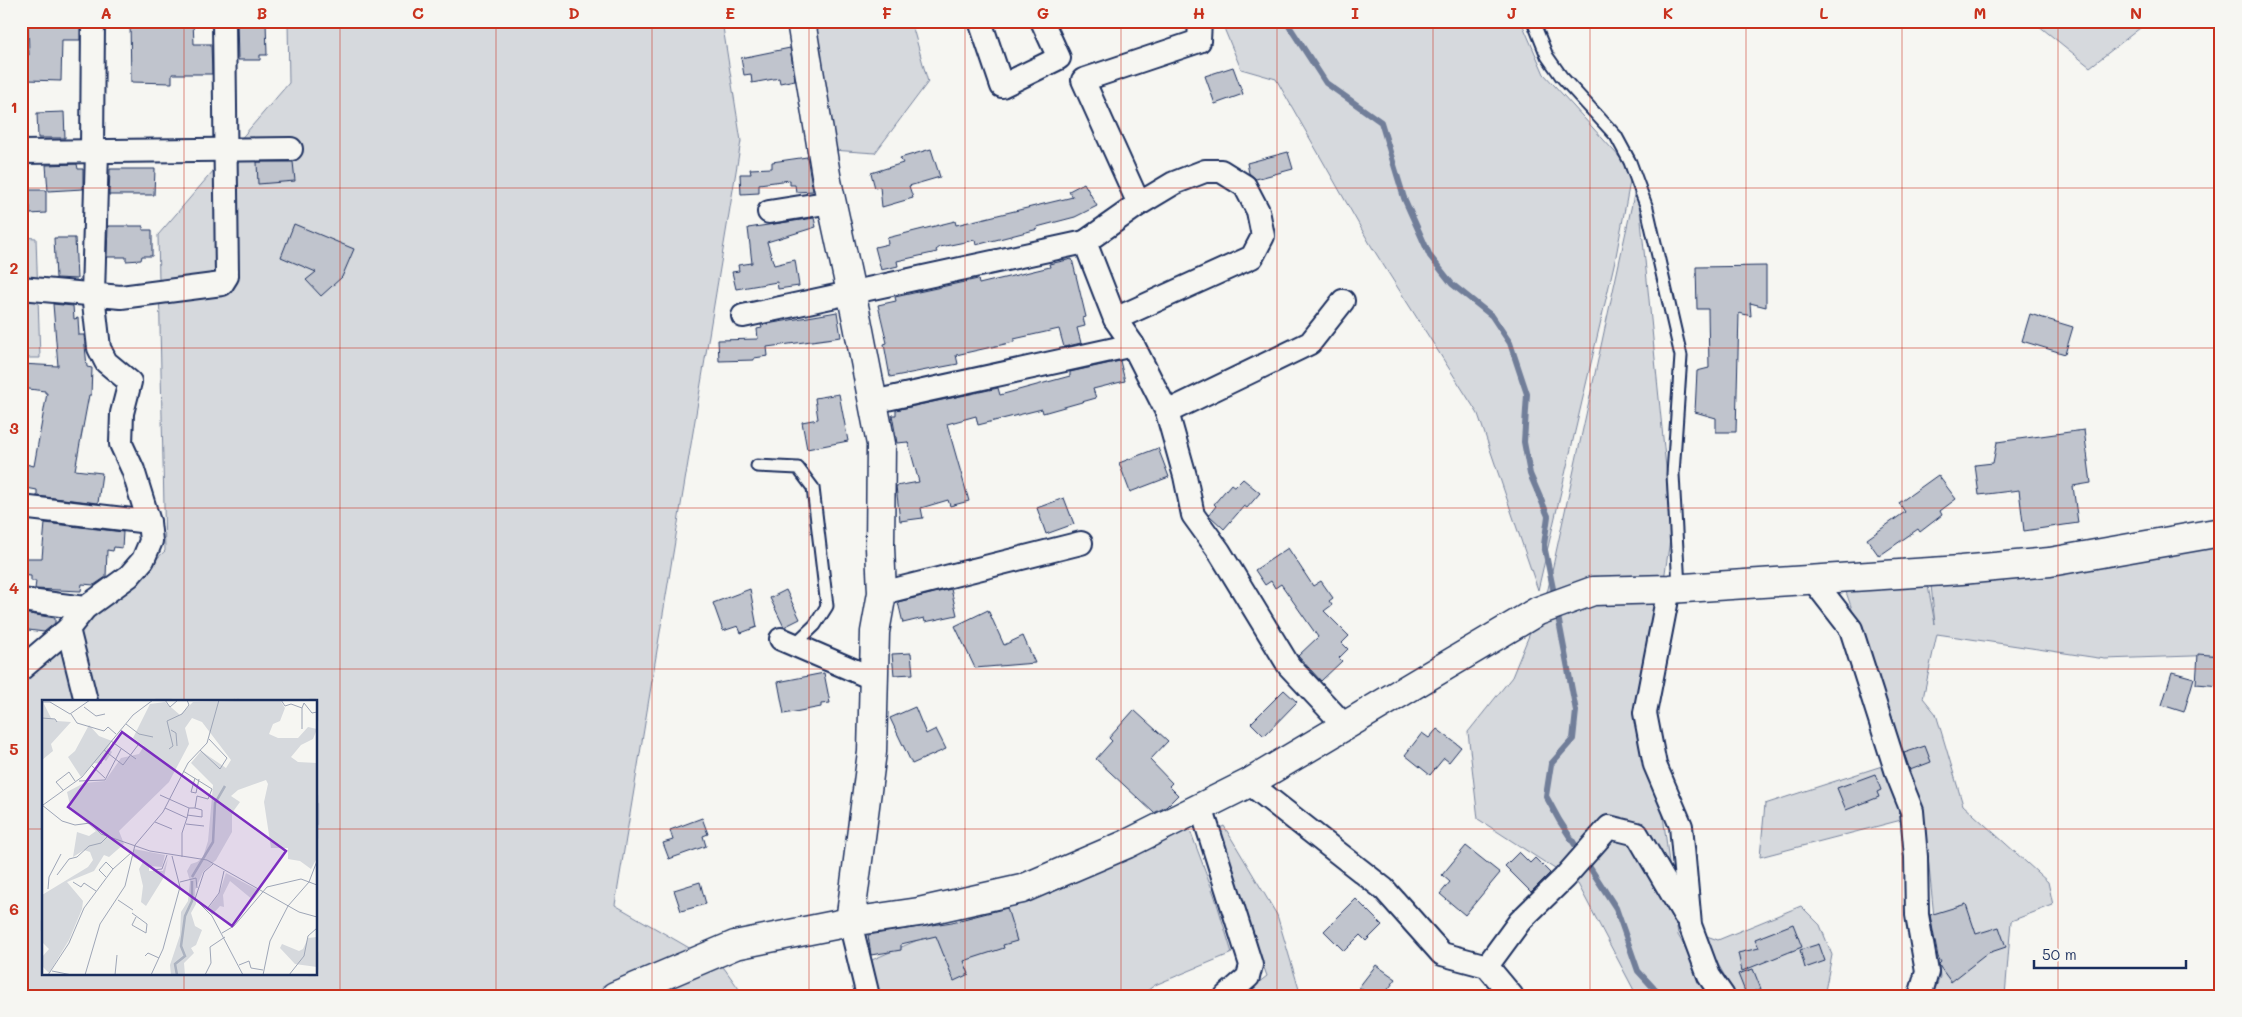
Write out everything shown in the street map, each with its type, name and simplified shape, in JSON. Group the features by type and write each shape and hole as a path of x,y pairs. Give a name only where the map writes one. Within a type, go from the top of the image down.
{"street":[{"path":"21,669 68,628 85,608 129,576 143,560 151,541 149,522 133,470 121,444 122,413 130,382 106,362 99,348 93,294 93,21"},
{"path":"21,288 122,297 222,284 227,276 224,21"},
{"path":"802,21 802,37 832,202 881,444 882,593 875,632 872,752 850,922 868,996"},
{"path":"980,21 1002,86 1059,58"},
{"path":"1042,21 1059,58 1083,80 1138,204"},
{"path":"1083,80 1199,41 1200,21"},
{"path":"21,152 291,149"},
{"path":"743,316 1085,242 1138,204 1174,182 1205,171 1221,171 1245,186 1258,211 1263,236 1252,257 1115,319"},
{"path":"769,212 832,202"},
{"path":"1085,242 1115,319 1133,345 1167,412 1185,476 1193,515 1219,551 1289,666 1345,726"},
{"path":"1167,412 1310,344 1343,301"},
{"path":"873,402 1133,345"},
{"path":"21,507 149,522"},
{"path":"614,996 735,945 850,922 919,912 1022,889 1127,844 1249,783 1538,611 1593,591 1674,589 1961,570 2050,562 2221,532"},
{"path":"882,593 1081,543"},
{"path":"1813,580 1851,629 1895,767 1912,811 1916,857 1917,915 1927,972 1920,996"},
{"path":"1674,589 1645,713 1655,765 1680,826 1690,925"},
{"path":"21,600 85,608"},
{"path":"68,628 86,700"},
{"path":"787,642 874,679"},
{"path":"1249,783 1384,889 1442,954 1487,966 1512,996"},
{"path":"1201,807 1251,965 1248,977 1226,996"},
{"path":"1487,966 1520,921 1564,878 1609,827 1637,834 1690,925 1709,976 1723,996"}],"lane":[{"path":"1533,21 1552,63 1616,136 1630,162 1647,208 1681,356 1673,474 1674,589"},
{"path":"757,466 798,468 813,488 827,606 815,625 787,642"}],"shaded area":[{"path":"288,21 722,21 741,141 615,905 724,968 739,989 738,996 21,996 21,679 64,645 165,551 158,235 289,83"},
{"path":"812,21 911,21 928,82 875,153 832,150"},
{"path":"1221,21 1521,21 1544,74 1632,171 1616,256 1538,590 1478,414 1370,244 1276,79 1241,69"},
{"path":"2033,21 2149,21 2090,67"},
{"path":"1637,181 1672,527 1655,638 1638,723 1661,799 1678,935 1713,996 1637,996 1578,884 1478,819 1468,732 1512,677 1548,589"},
{"path":"21,237 36,238 40,358 21,358"},
{"path":"2221,536 2221,655 2105,659 1937,634 1923,698 1936,714 1963,805 2048,882 2053,905 2011,921 2005,996 1932,996 1940,977 1924,817 1846,592 1928,586 1935,624 1931,585"},
{"path":"1885,765 1905,819 1760,857 1765,804"},
{"path":"1187,822 1215,897 1232,953 1155,985 1140,996 874,996 865,963"},
{"path":"1224,826 1277,915 1301,996 1241,996 1267,976 1214,831"},
{"path":"1801,906 1820,925 1832,955 1824,996 1736,996 1701,934 1718,940"}],"building":[{"path":"28,21 80,21 80,40 62,40 61,81 27,80 27,70 21,70 21,54 29,55"},
{"path":"130,21 193,21 194,44 211,44 212,74 172,74 172,83 131,82"},
{"path":"237,21 266,21 267,55 260,55 260,60 238,60"},
{"path":"790,48 795,80 780,83 779,78 752,83 751,74 744,75 741,58"},
{"path":"1233,67 1243,94 1215,104 1205,76"},
{"path":"64,112 65,138 38,138 37,113"},
{"path":"931,149 940,177 909,186 913,198 882,207 880,187 875,188 871,173 903,163 900,158"},
{"path":"1288,152 1293,169 1256,179 1249,173 1247,163"},
{"path":"807,157 813,191 796,192 795,185 790,185 790,180 759,184 759,193 741,194 740,174 751,174 750,169 772,168 772,162"},
{"path":"257,162 293,162 295,181 258,184"},
{"path":"77,164 78,169 83,169 83,189 48,191 46,165"},
{"path":"110,169 155,169 154,195 109,195"},
{"path":"1084,183 1097,206 1075,217 976,245 975,240 940,247 936,250 937,252 897,261 898,266 881,270 875,247 888,244 887,238 955,221 956,225 1073,197 1069,191"},
{"path":"25,190 46,190 46,213 30,214 30,206 26,206"},
{"path":"814,218 816,227 767,242 774,265 795,260 799,286 778,289 777,282 736,289 732,272 739,271 738,265 752,263 748,228"},
{"path":"294,224 354,249 342,277 321,296 306,280 316,272 281,257"},
{"path":"108,226 143,226 143,230 152,230 152,256 142,256 141,260 126,261 126,257 107,257"},
{"path":"54,238 75,238 77,279 56,278"},
{"path":"1072,259 1086,317 1083,318 1085,326 1077,328 1081,343 1064,347 1059,329 1014,339 1014,342 956,355 958,364 890,377 884,344 887,343 878,305 896,301 895,297 978,279 979,284 1050,267 1049,264"},
{"path":"1766,266 1766,307 1750,303 1751,316 1739,313 1736,432 1716,432 1716,418 1695,412 1697,371 1709,368 1708,309 1697,309 1696,267"},
{"path":"53,304 73,306 74,319 78,318 79,335 84,335 87,367 92,368 91,395 89,395 75,470 102,473 98,503 37,496 37,490 21,487 21,463 34,466 47,393 45,391 21,388 21,364 58,366"},
{"path":"837,312 841,337 767,347 768,356 754,358 754,360 719,361 718,340 758,339 757,329 762,328 761,325"},
{"path":"2030,314 2073,327 2065,354 2022,341"},
{"path":"1120,361 1125,381 1093,389 1096,398 1043,413 1042,409 978,425 976,416 947,424 969,501 950,506 948,500 921,508 923,518 900,521 896,486 919,482 908,442 897,443 892,415 896,415 896,410 998,388 1000,395 1070,376 1070,372"},
{"path":"839,394 848,441 807,449 802,422 818,419 815,398"},
{"path":"2084,430 2091,483 2073,486 2078,523 2024,531 2019,490 1979,495 1975,465 1993,463 1997,442"},
{"path":"1158,448 1169,477 1130,492 1119,463"},
{"path":"1938,475 1956,499 1940,511 1942,515 1920,532 1918,529 1879,556 1867,539 1905,512 1899,503"},
{"path":"1243,479 1260,493 1247,508 1244,506 1224,529 1209,515 1216,506 1214,504 1231,484 1235,487"},
{"path":"1064,498 1074,524 1046,534 1037,508"},
{"path":"45,523 123,532 122,548 114,547 113,551 107,550 106,577 94,585 82,584 81,591 35,589 36,581 31,581 31,576 21,575 21,558 42,558"},
{"path":"1288,548 1313,586 1321,581 1333,598 1329,601 1332,605 1324,611 1349,636 1342,643 1348,649 1339,658 1342,661 1321,681 1298,656 1318,637 1281,584 1275,588 1271,581 1265,585 1255,570"},
{"path":"750,589 757,627 741,633 738,626 723,631 713,603"},
{"path":"951,589 957,615 925,622 924,618 903,623 898,602"},
{"path":"786,590 800,619 784,627 770,598"},
{"path":"988,610 1004,645 1023,636 1035,663 975,668 955,626"},
{"path":"23,613 55,618 55,623 44,632 21,629"},
{"path":"911,653 913,674 894,675 892,654"},
{"path":"2198,654 2221,656 2221,686 2196,684"},
{"path":"2172,672 2194,678 2184,712 2162,705"},
{"path":"824,673 830,703 821,704 821,707 784,714 778,682"},
{"path":"1284,690 1297,702 1264,736 1251,723"},
{"path":"915,707 926,734 936,729 946,749 912,764 890,718"},
{"path":"1134,710 1168,741 1150,760 1172,783 1169,786 1178,795 1166,807 1154,813 1096,759 1112,741 1109,738"},
{"path":"1437,729 1461,747 1449,762 1444,758 1430,775 1405,755 1422,733 1429,738"},
{"path":"1925,746 1931,762 1910,770 1904,753"},
{"path":"1875,774 1881,790 1877,792 1879,797 1846,810 1837,788"},
{"path":"702,818 708,834 703,836 706,846 669,859 663,843 673,840 670,830"},
{"path":"1466,846 1500,873 1465,915 1440,894 1450,882 1442,875"},
{"path":"1519,852 1530,863 1535,858 1550,873 1531,892 1505,866"},
{"path":"700,882 706,904 681,911 674,890"},
{"path":"1356,899 1382,925 1366,941 1360,935 1344,951 1324,931"},
{"path":"1966,904 1976,934 1999,927 2006,947 1988,953 1951,982 1939,964 1941,962 1938,957 1930,915"},
{"path":"1007,908 1017,941 1003,945 1004,948 964,961 969,974 954,981 936,936 901,944 901,950 871,955 868,935 952,922"},
{"path":"1793,924 1802,947 1742,971 1738,953 1759,948 1755,939"},
{"path":"1819,944 1825,961 1805,968 1800,950"},
{"path":"1376,965 1396,979 1383,996 1371,996 1359,987"},
{"path":"1753,969 1761,989 1746,994 1738,974"}],"waterway":[{"path":"1288,21 1289,26 1326,83 1381,122 1404,198 1430,256 1452,284 1492,316 1510,343 1527,394 1524,442 1530,474 1548,516 1544,545 1555,598"},
{"path":"1557,611 1576,711 1573,739 1551,764 1546,796 1559,820 1616,908 1638,971 1661,996"}]}
